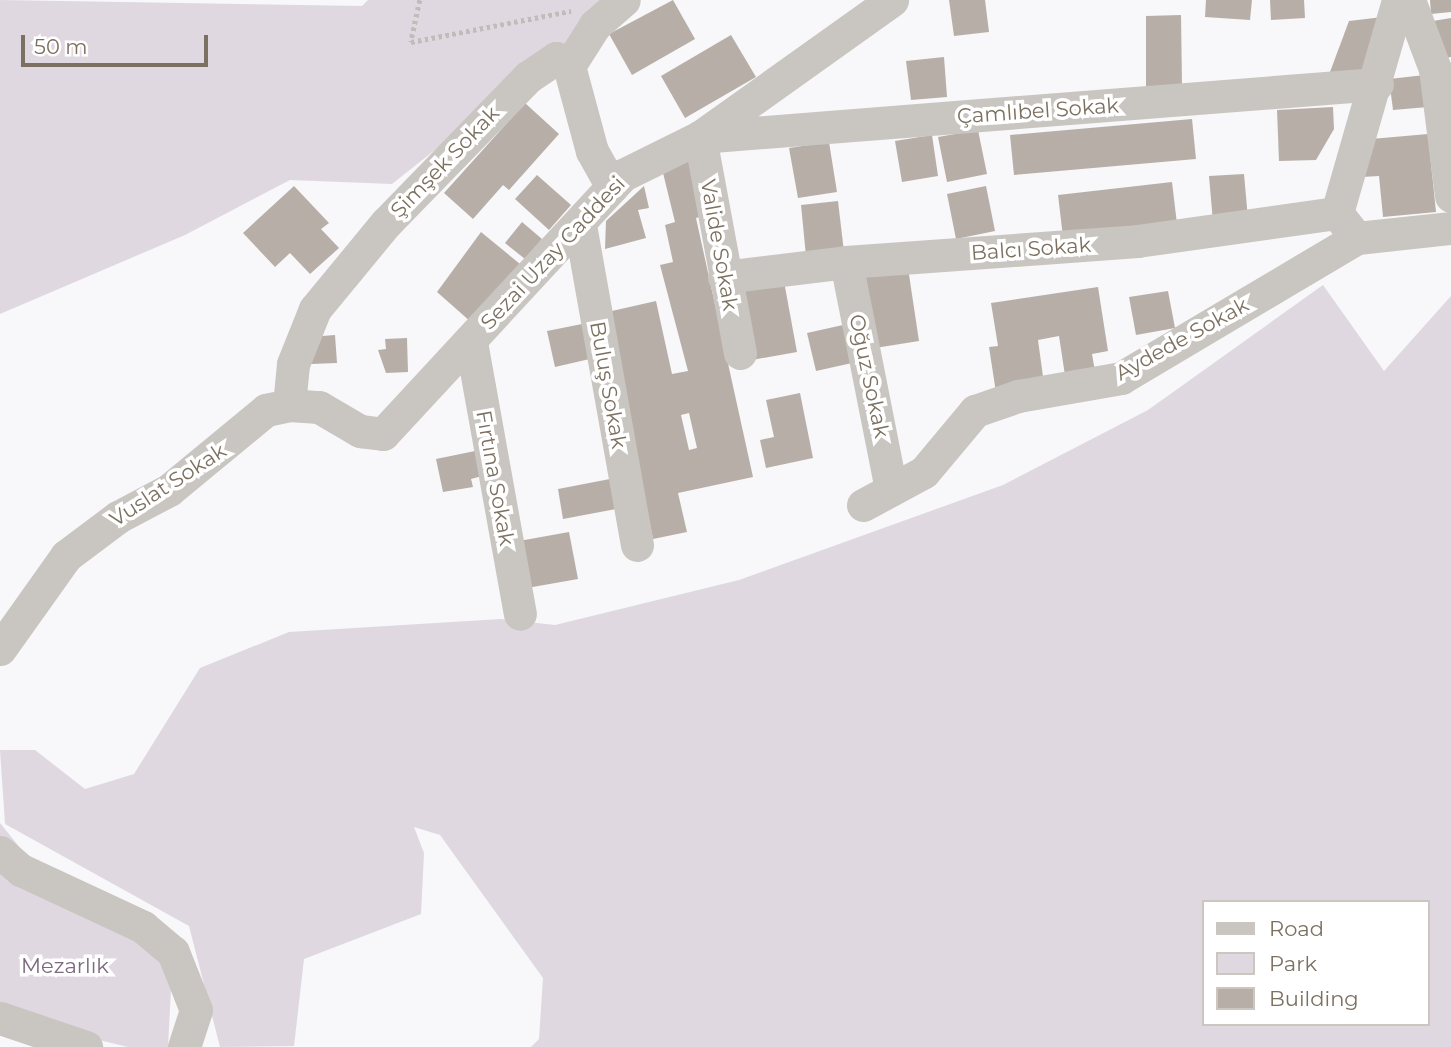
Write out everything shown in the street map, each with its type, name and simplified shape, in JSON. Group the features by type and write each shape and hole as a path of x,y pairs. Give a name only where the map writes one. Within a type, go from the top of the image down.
{"street":[{"path":"612,187 592,151 569,66 595,25 624,0"},
{"name":"Sezai Uzay Caddesi","path":"407,413 623,175 700,137 892,0"},
{"path":"1398,0 1347,226 1451,228"},
{"path":"1409,0 1434,69 1451,196"},
{"name":"Şimşek Sokak","path":"289,405 293,364 315,309 359,255 528,77 556,58 569,66"},
{"name":"Çamlıbel Sokak","path":"700,137 1377,84"},
{"name":"Valide Sokak","path":"700,137 740,353"},
{"name":"Buluş Sokak","path":"579,225 637,545"},
{"name":"Balcı Sokak","path":"724,277 846,262 1347,226"},
{"name":"Aydede Sokak","path":"877,497 924,472 975,411 1018,396 1121,378 1347,226"},
{"name":"Oğuz Sokak","path":"846,262 877,497"},
{"name":"Fırtına Sokak","path":"471,342 520,614"},
{"name":"Vuslat Sokak","path":"0,649 66,556 118,517 169,489 266,411 289,405 319,407 360,431 383,434 407,413"},
{"path":"0,852 21,870 143,927 173,952 195,1010 184,1047"},
{"path":"0,1018 86,1047"}],"path":[{"path":"420,0 411,42 579,10"}],"green space":[{"path":"0,0 362,6 368,0 624,0 392,184 290,180 185,235 0,314"},
{"path":"1323,285 1384,371 1451,296 1451,1047 531,1047 539,1039 543,978 440,835 414,827 424,853 421,914 304,959 294,1046 220,1047 189,926 5,824 0,750 35,750 85,789 134,774 200,668 289,632 501,619 555,625 739,580 1003,485 1148,410"},
{"name":"Mezarlık","path":"0,823 51,886 173,952 168,1047 128,1047 0,1016"}],"building":[{"path":"673,0 695,39 632,75 609,34"},
{"path":"949,0 985,0 989,32 954,36"},
{"path":"1206,0 1252,0 1250,20 1205,17"},
{"path":"1270,0 1304,0 1305,18 1271,20"},
{"path":"1430,0 1451,0 1451,12 1431,14"},
{"path":"1181,15 1182,87 1146,88 1146,16"},
{"path":"1383,17 1362,71 1330,72 1349,21"},
{"path":"1451,18 1451,57 1438,59 1433,21"},
{"path":"731,35 756,77 685,118 661,76"},
{"path":"944,57 947,97 911,100 906,61"},
{"path":"1425,75 1428,107 1393,110 1389,79"},
{"path":"525,103 559,134 509,190 503,185 473,219 444,193"},
{"path":"1333,107 1334,129 1316,160 1279,161 1277,110"},
{"path":"1192,119 1196,159 1014,175 1010,135"},
{"path":"978,130 987,174 947,182 938,137"},
{"path":"1428,134 1436,212 1383,217 1379,176 1362,177 1371,139"},
{"path":"932,135 938,176 902,182 895,141"},
{"path":"829,142 837,192 798,198 789,148"},
{"path":"690,156 703,216 696,218 753,477 678,493 687,532 653,539 603,313 656,301 672,374 688,371 660,265 673,262 665,225 675,222 663,173","holes":["689,413 697,448 689,450 681,415"]},
{"path":"1244,174 1248,219 1213,222 1209,176"},
{"path":"537,175 571,205 549,230 515,199"},
{"path":"1172,182 1177,224 1063,237 1058,195"},
{"path":"294,186 329,223 321,229 339,248 310,274 290,253 275,267 243,233"},
{"path":"644,186 649,208 638,210 646,238 605,249 606,221"},
{"path":"986,186 995,231 956,239 947,194"},
{"path":"838,201 844,252 806,256 801,205"},
{"path":"522,222 542,239 525,259 505,243"},
{"path":"481,232 520,264 471,322 437,292"},
{"path":"908,268 919,341 875,348 864,274"},
{"path":"783,276 797,352 752,360 738,284"},
{"path":"1098,287 1108,351 1092,354 1096,377 1066,382 1059,336 1038,340 1045,391 997,399 989,347 998,346 991,303"},
{"path":"1168,291 1175,328 1136,335 1129,297"},
{"path":"587,323 594,358 555,367 547,331"},
{"path":"843,325 852,363 816,371 807,333"},
{"path":"335,335 337,363 311,364 309,337"},
{"path":"407,338 408,372 386,373 378,350 386,349 385,339"},
{"path":"800,393 813,458 766,468 760,440 774,437 766,400"},
{"path":"480,450 486,475 471,479 473,487 443,492 436,459"},
{"path":"610,479 616,509 563,519 558,489"},
{"path":"569,532 578,579 527,588 519,541"}]}
